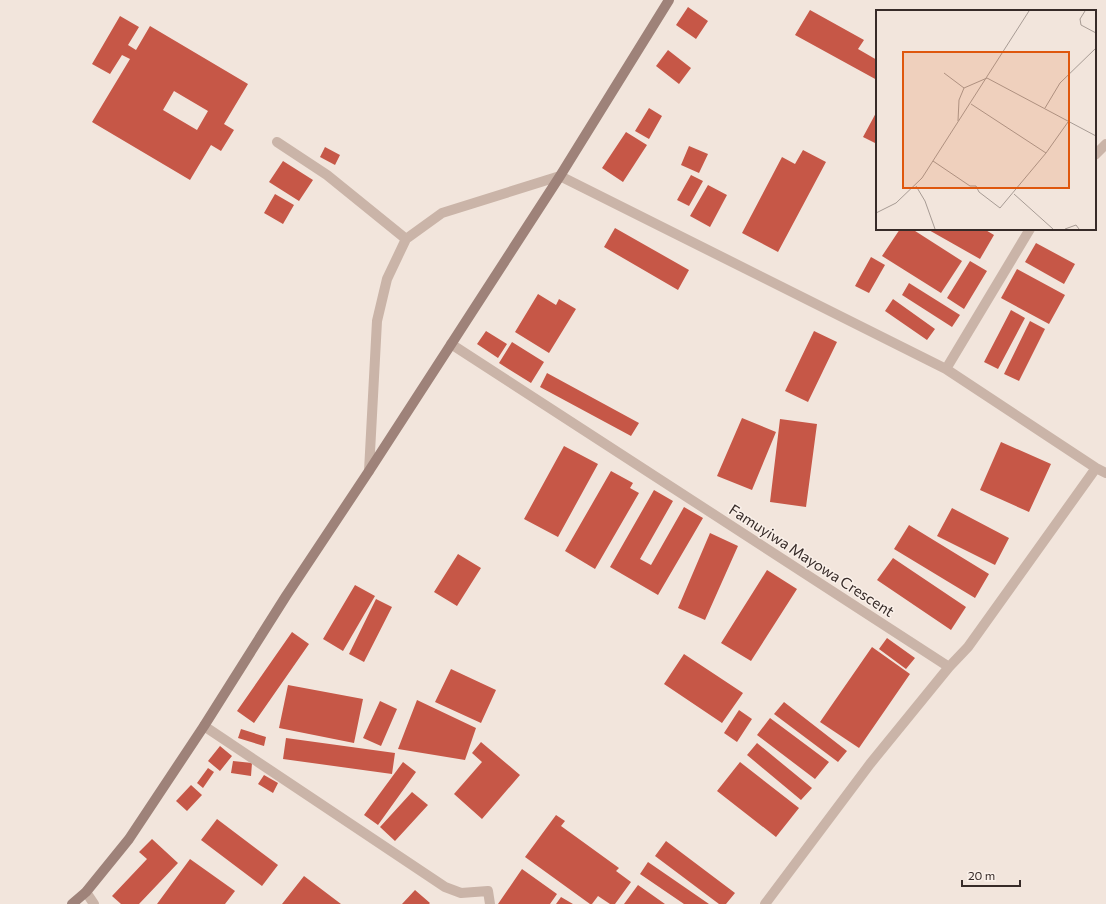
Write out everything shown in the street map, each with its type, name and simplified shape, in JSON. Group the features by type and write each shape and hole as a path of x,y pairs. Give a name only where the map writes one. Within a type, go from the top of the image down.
{"street":[{"path":"72,904 86,892 129,839 204,726 286,596 369,471 560,176 669,0"},
{"path":"277,142 327,175 406,239"},
{"path":"1096,154 1106,144"},
{"path":"369,471 376,321 387,279 406,239 442,213 560,176 946,370 1096,468 1106,473"},
{"path":"946,370 1029,230"},
{"name":"Famuyiwa Mayowa Crescent","path":"451,344 949,667"},
{"path":"765,904 870,764 949,667 968,647 1096,468"},
{"path":"204,726 445,887 461,893 488,891 490,904"},
{"path":"86,892 94,904"}],"building":[{"path":"688,7 708,21 696,39 676,25"},
{"path":"810,10 864,40 858,49 876,59 876,79 795,35"},
{"path":"120,16 139,27 128,45 136,50 150,26 248,84 224,124 234,130 221,151 211,145 190,180 92,122 130,59 122,55 110,74 92,64","holes":["174,91 208,111 197,130 163,110"]},
{"path":"668,50 691,68 679,84 656,66"},
{"path":"649,108 662,116 649,139 635,131"},
{"path":"876,113 876,144 863,137"},
{"path":"626,132 647,145 623,182 602,168"},
{"path":"689,146 708,154 699,173 681,165"},
{"path":"325,147 340,155 335,165 320,157"},
{"path":"803,150 826,162 778,252 742,233 782,157 795,164"},
{"path":"283,161 313,180 299,201 269,182"},
{"path":"691,175 703,181 689,206 677,200"},
{"path":"708,185 727,195 710,227 690,216"},
{"path":"275,194 294,205 283,224 264,213"},
{"path":"615,228 689,270 678,290 604,247"},
{"path":"899,230 914,230 962,261 941,293 882,256"},
{"path":"929,230 986,230 994,235 980,259"},
{"path":"1036,243 1075,264 1064,284 1025,262"},
{"path":"871,257 885,265 869,293 855,286"},
{"path":"970,261 987,271 964,309 947,298"},
{"path":"1017,269 1065,295 1049,324 1001,298"},
{"path":"909,283 960,315 952,327 902,295"},
{"path":"538,294 556,305 559,299 576,309 549,353 515,332"},
{"path":"893,299 935,329 927,340 885,311"},
{"path":"1011,310 1025,318 998,369 984,362"},
{"path":"1030,321 1045,329 1019,381 1004,374"},
{"path":"486,331 507,344 498,358 477,344"},
{"path":"814,331 837,342 808,402 785,391"},
{"path":"512,342 544,362 531,383 499,363"},
{"path":"547,373 639,423 631,436 540,387"},
{"path":"742,418 776,432 752,490 717,476"},
{"path":"780,419 817,424 806,507 770,502"},
{"path":"1001,442 1051,464 1029,512 980,490"},
{"path":"564,446 598,464 558,537 524,519"},
{"path":"611,471 633,483 630,488 639,493 595,569 565,551"},
{"path":"654,490 673,501 640,559 651,565 684,507 703,518 658,595 610,567"},
{"path":"952,508 1009,538 995,565 937,536"},
{"path":"909,525 989,574 975,598 894,549"},
{"path":"710,533 738,546 705,620 678,608"},
{"path":"458,554 481,568 457,606 434,592"},
{"path":"893,558 966,607 951,630 877,580"},
{"path":"767,570 797,589 751,661 721,643"},
{"path":"355,585 375,596 343,651 323,639"},
{"path":"376,599 392,607 364,662 349,654"},
{"path":"292,632 309,644 254,723 237,711"},
{"path":"887,638 915,658 906,669 879,649"},
{"path":"872,647 910,674 859,748 820,722"},
{"path":"684,654 743,693 722,723 664,684"},
{"path":"451,669 496,690 481,723 435,702"},
{"path":"288,685 363,699 354,743 279,728"},
{"path":"417,700 476,728 465,760 398,749"},
{"path":"380,701 397,709 381,746 363,738"},
{"path":"784,702 847,751 838,762 774,714"},
{"path":"739,710 752,719 737,742 724,733"},
{"path":"770,718 829,762 815,779 757,735"},
{"path":"241,729 266,737 264,746 238,738"},
{"path":"286,738 395,753 392,774 283,759"},
{"path":"481,742 520,775 482,819 454,794 482,762 472,753"},
{"path":"757,743 812,788 801,800 747,755"},
{"path":"220,746 232,756 220,771 208,761"},
{"path":"233,761 252,763 251,776 231,773"},
{"path":"403,762 416,772 378,825 364,815"},
{"path":"740,762 799,808 776,837 717,791"},
{"path":"208,768 214,772 203,788 197,783"},
{"path":"264,775 278,783 273,793 258,784"},
{"path":"191,785 202,795 187,811 176,801"},
{"path":"412,792 428,805 395,841 380,827"},
{"path":"556,815 565,821 561,826 619,868 616,871 631,882 615,904 610,904 598,896 592,904 590,904 525,857"},
{"path":"217,819 278,865 262,886 201,840"},
{"path":"152,839 178,863 139,904 121,904 112,896 147,859 139,852"},
{"path":"666,841 735,893 726,904 719,904 655,856"},
{"path":"190,859 235,891 225,904 157,904"},
{"path":"648,862 709,904 684,904 640,874"},
{"path":"522,869 557,894 550,904 498,904"},
{"path":"304,876 341,904 282,904"},
{"path":"638,885 665,904 624,904"},
{"path":"415,890 430,903 402,904"},
{"path":"561,897 573,904 556,904"}]}
